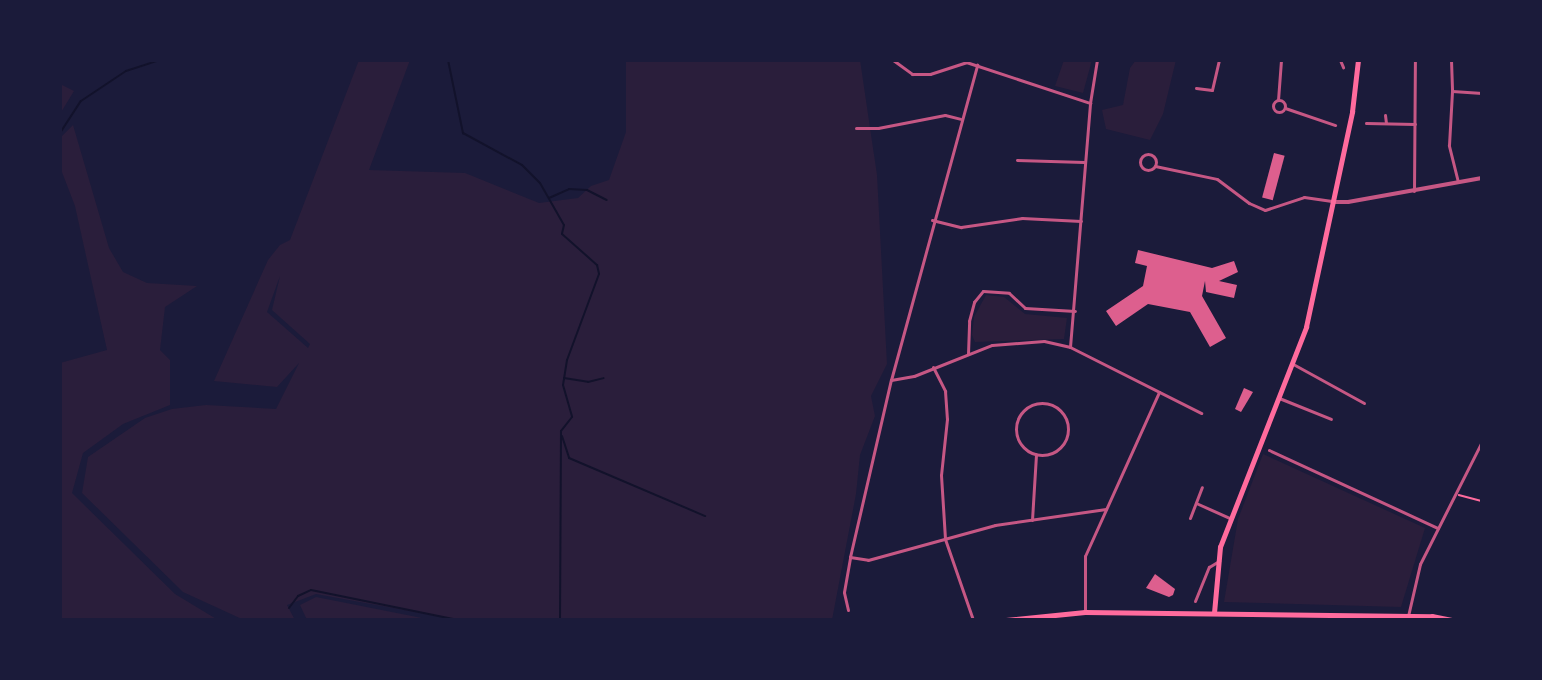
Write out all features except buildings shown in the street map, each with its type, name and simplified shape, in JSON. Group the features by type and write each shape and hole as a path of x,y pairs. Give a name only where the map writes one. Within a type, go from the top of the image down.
{"main road":[{"path":"1214,613 1219,561 1230,518 1306,327 1334,201 1358,60"},
{"path":"1006,620 1086,612 1316,617 1408,616 1453,620"}],"street":[{"path":"893,60 912,74 930,74 954,63 977,64 1090,103"},
{"path":"1070,347 1075,310 1090,103 1098,60"},
{"path":"1196,88 1212,90 1219,60"},
{"path":"1281,60 1278,100 1285,108 1335,125"},
{"path":"1340,60 1343,67"},
{"path":"1414,191 1415,60"},
{"path":"1451,60 1449,145 1458,182"},
{"path":"848,610 844,592 850,557 891,380 932,220 977,64"},
{"path":"1452,91 1482,93"},
{"path":"1278,100 1273,104 1275,110 1285,108"},
{"path":"856,128 878,128 945,115 961,119"},
{"path":"1385,115 1386,123"},
{"path":"1366,123 1415,124"},
{"path":"1155,166 1153,155 1140,158 1144,170 1155,166 1217,179 1249,203 1265,210 1304,197 1334,201 1414,191 1482,178"},
{"path":"1017,160 1085,162"},
{"path":"932,220 961,227 1022,218 1081,221"},
{"path":"968,354 969,321 974,302 982,291 1009,293 1025,308 1075,310"},
{"path":"891,380 915,376 992,345 1044,341 1070,347 1201,413"},
{"path":"1293,364 1364,403"},
{"path":"933,367 945,391 947,419 941,475 945,539 973,620"},
{"path":"1086,612 1085,556 1159,392"},
{"path":"1279,398 1331,419"},
{"path":"1044,403 1058,408 1068,427 1062,445 1053,452 1036,454 1021,445 1016,424 1026,408 1044,403"},
{"path":"1408,616 1420,564 1481,443"},
{"path":"1269,450 1438,528"},
{"path":"1032,520 1036,454"},
{"path":"1190,519 1202,487"},
{"path":"1196,503 1230,518"},
{"path":"850,557 868,560 994,525 1106,509"},
{"path":"1195,601 1209,567 1219,561"},
{"path":"1198,594 1203,596"},
{"path":"1191,620 1192,613"}],"path":[{"path":"1455,494 1482,501"}],"shaded area":[{"path":"359,60 410,60 369,170 465,173 539,203 578,198 591,186 609,180 626,132 626,60 860,60 877,175 887,364 871,396 875,416 860,455 856,494 832,620 459,620 316,594 287,605 295,620 244,620 183,592 82,493 88,457 145,418 172,409 206,405 276,409 299,363 277,387 214,381 268,260 280,245 290,240","holes":["280,276 272,310 310,344 308,348 267,312"]},
{"path":"1064,60 1092,60 1083,93 1055,86"},
{"path":"1136,60 1176,60 1163,114 1150,140 1106,129 1102,110 1123,105 1130,68"},
{"path":"60,84 74,91 60,114"},
{"path":"73,125 109,248 123,272 147,283 197,286 165,307 160,350 170,360 170,405 123,424 83,453 72,493 175,594 218,620 60,620 60,363 107,350 75,206 60,167 60,138"},
{"path":"986,295 1004,297 1025,314 1067,318 1064,339 975,342 972,335 974,317"},
{"path":"1263,454 1425,528 1401,607 1224,602 1238,519"},
{"path":"316,597 432,620 307,620 300,605"}],"waterway":[{"path":"60,133 81,101 126,71 160,60"},
{"path":"448,60 463,133 522,165 540,183 564,225 562,234 597,265 599,274 567,360 563,385 572,417 561,431 560,620"},
{"path":"549,198 569,189 587,190 607,200"},
{"path":"564,378 588,382 604,378"},
{"path":"562,436 569,458 705,516"},
{"path":"289,608 298,596 311,590 458,620"}]}
